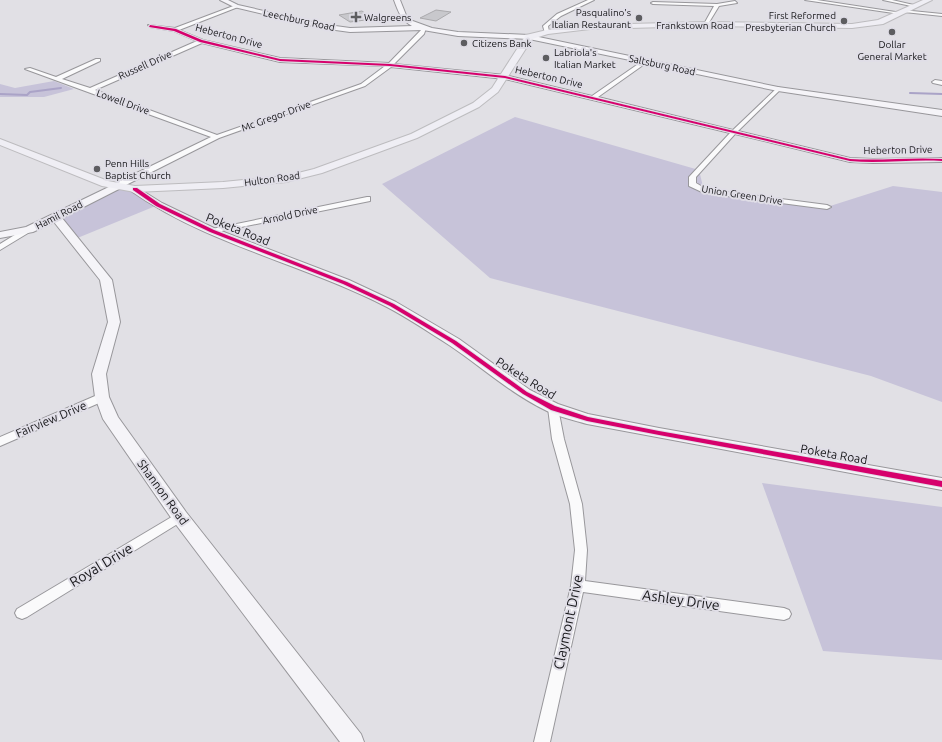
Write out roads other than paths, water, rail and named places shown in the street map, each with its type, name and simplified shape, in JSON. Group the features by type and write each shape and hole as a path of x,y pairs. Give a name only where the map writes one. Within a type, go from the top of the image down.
{"main road":[{"name":"Frankstown Road","path":"529,37 547,32 590,27 706,24 852,26 880,22 929,0"},
{"name":"Hulton Road","path":"0,142 115,187 135,189 168,189 286,179 307,174 407,138 432,128 476,105 495,90 529,37"}],"street":[{"name":"Leechburg Road","path":"223,0 236,6 321,26 350,30 424,28"},
{"name":"Saltsburg Road","path":"397,0 405,18 415,25 424,28 458,34 529,37 778,89 941,112"},
{"path":"547,32 545,26 559,15 592,0"},
{"path":"807,0 902,12 942,15"},
{"path":"885,0 916,6"},
{"path":"653,3 717,5 734,1"},
{"path":"706,24 717,5"},
{"path":"175,30 236,6"},
{"name":"Heberton Drive","path":"150,26 175,30 201,41 280,60 390,65 505,76 850,160 869,162 925,159 942,160"},
{"name":"Mc Gregor Drive","path":"115,187 218,137 363,85 390,65 422,33 424,28"},
{"name":"Russell Drive","path":"90,90 201,41"},
{"path":"56,78 98,60"},
{"path":"593,98 644,62"},
{"name":"Lowell Drive","path":"28,69 218,137"},
{"path":"935,82 942,83"},
{"name":"Union Green Drive","path":"778,89 734,132 693,177 692,184 704,191 827,207"},
{"name":"Hamil Road","path":"0,235 29,230 115,187"},
{"name":"Poketa Road","path":"135,189 158,205 212,231 345,283 392,305 454,342 525,393 553,408 587,419 942,484"},
{"name":"Arnold Drive","path":"212,231 367,199"},
{"name":"Shannon Road","path":"56,217 84,250 106,280 114,322 99,374 102,397 111,419 180,517 353,742"},
{"path":"0,248 29,230"},
{"name":"Fairview Drive","path":"0,442 102,397"},
{"name":"Claymont Drive","path":"542,742 578,586 581,550 576,504 558,439 553,408"},
{"name":"Royal Drive","path":"22,613 180,517"},
{"name":"Ashley Drive","path":"578,586 784,614"}],"waterway":[{"path":"0,94 27,95 30,92 61,88"},
{"path":"910,93 942,94"}],"place":[{"name":"Walgreens","path":"356,17"},
{"name":"Pasqualino's Italian Restaurant","path":"639,18"},
{"name":"First Reformed Presbyterian Church","path":"844,21"},
{"name":"Dollar General Market","path":"892,32"},
{"name":"Citizens Bank","path":"464,43"},
{"name":"Labriola's Italian Market","path":"546,58"},
{"name":"Penn Hills Baptist Church","path":"97,169"}]}
